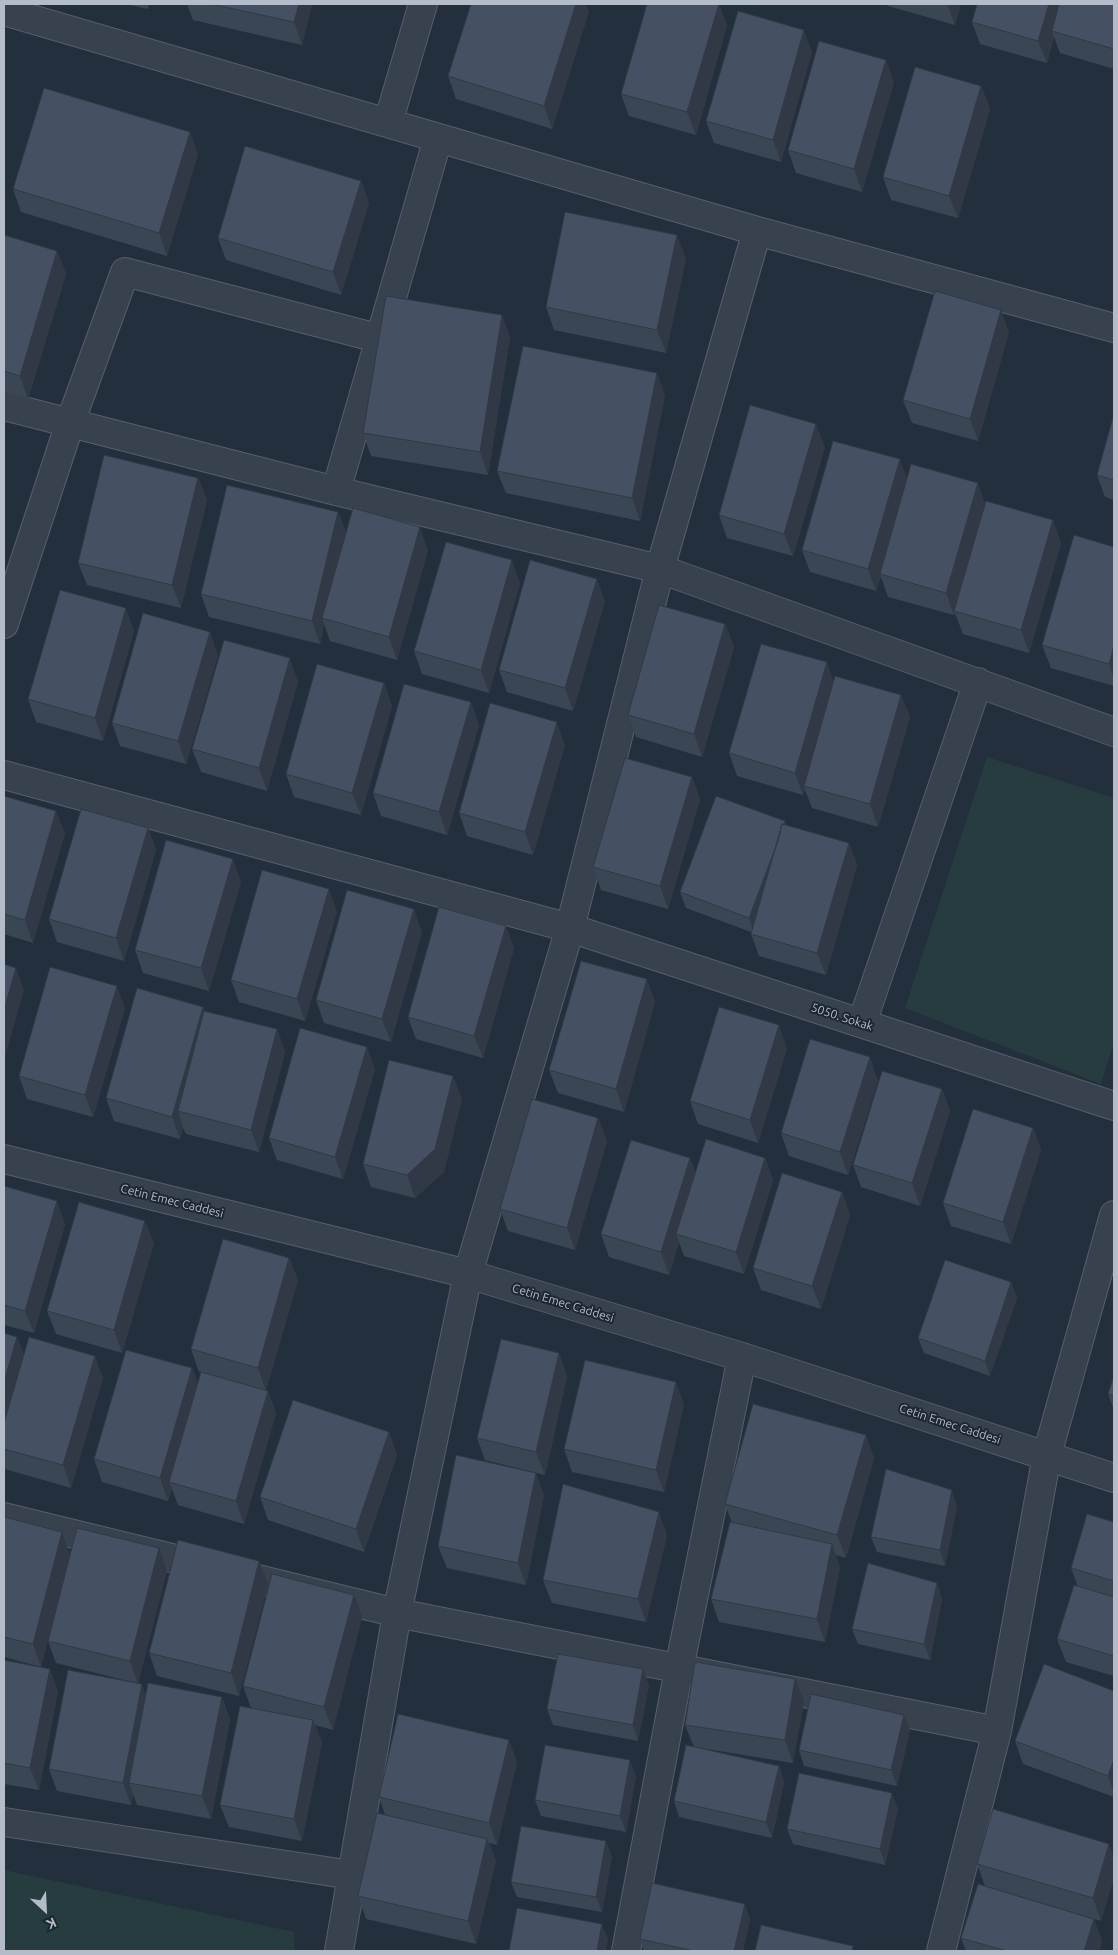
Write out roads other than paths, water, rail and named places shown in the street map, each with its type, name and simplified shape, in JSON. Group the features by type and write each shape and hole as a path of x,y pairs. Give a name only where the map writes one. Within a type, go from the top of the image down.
{"street":[{"path":"388,123 424,4"},
{"path":"4,11 758,231 1114,328"},
{"path":"336,490 438,138"},
{"path":"339,1951 396,1613 468,1274 570,928 660,568 758,231"},
{"path":"4,624 70,423 125,272 381,339"},
{"path":"4,406 336,490 660,568 1114,732"},
{"path":"862,1023 978,682"},
{"name":"5050. Sokak","path":"4,775 570,928 1114,1106"},
{"name":"Cetin Emec Caddesi","path":"4,1159 468,1274 742,1357 1114,1478"},
{"path":"941,1951 997,1731 1047,1455 1114,1215"},
{"path":"626,1951 679,1670 742,1357"},
{"path":"4,1517 396,1613 997,1731"},
{"path":"976,1810 1004,1819"},
{"path":"4,1822 352,1875"}]}
